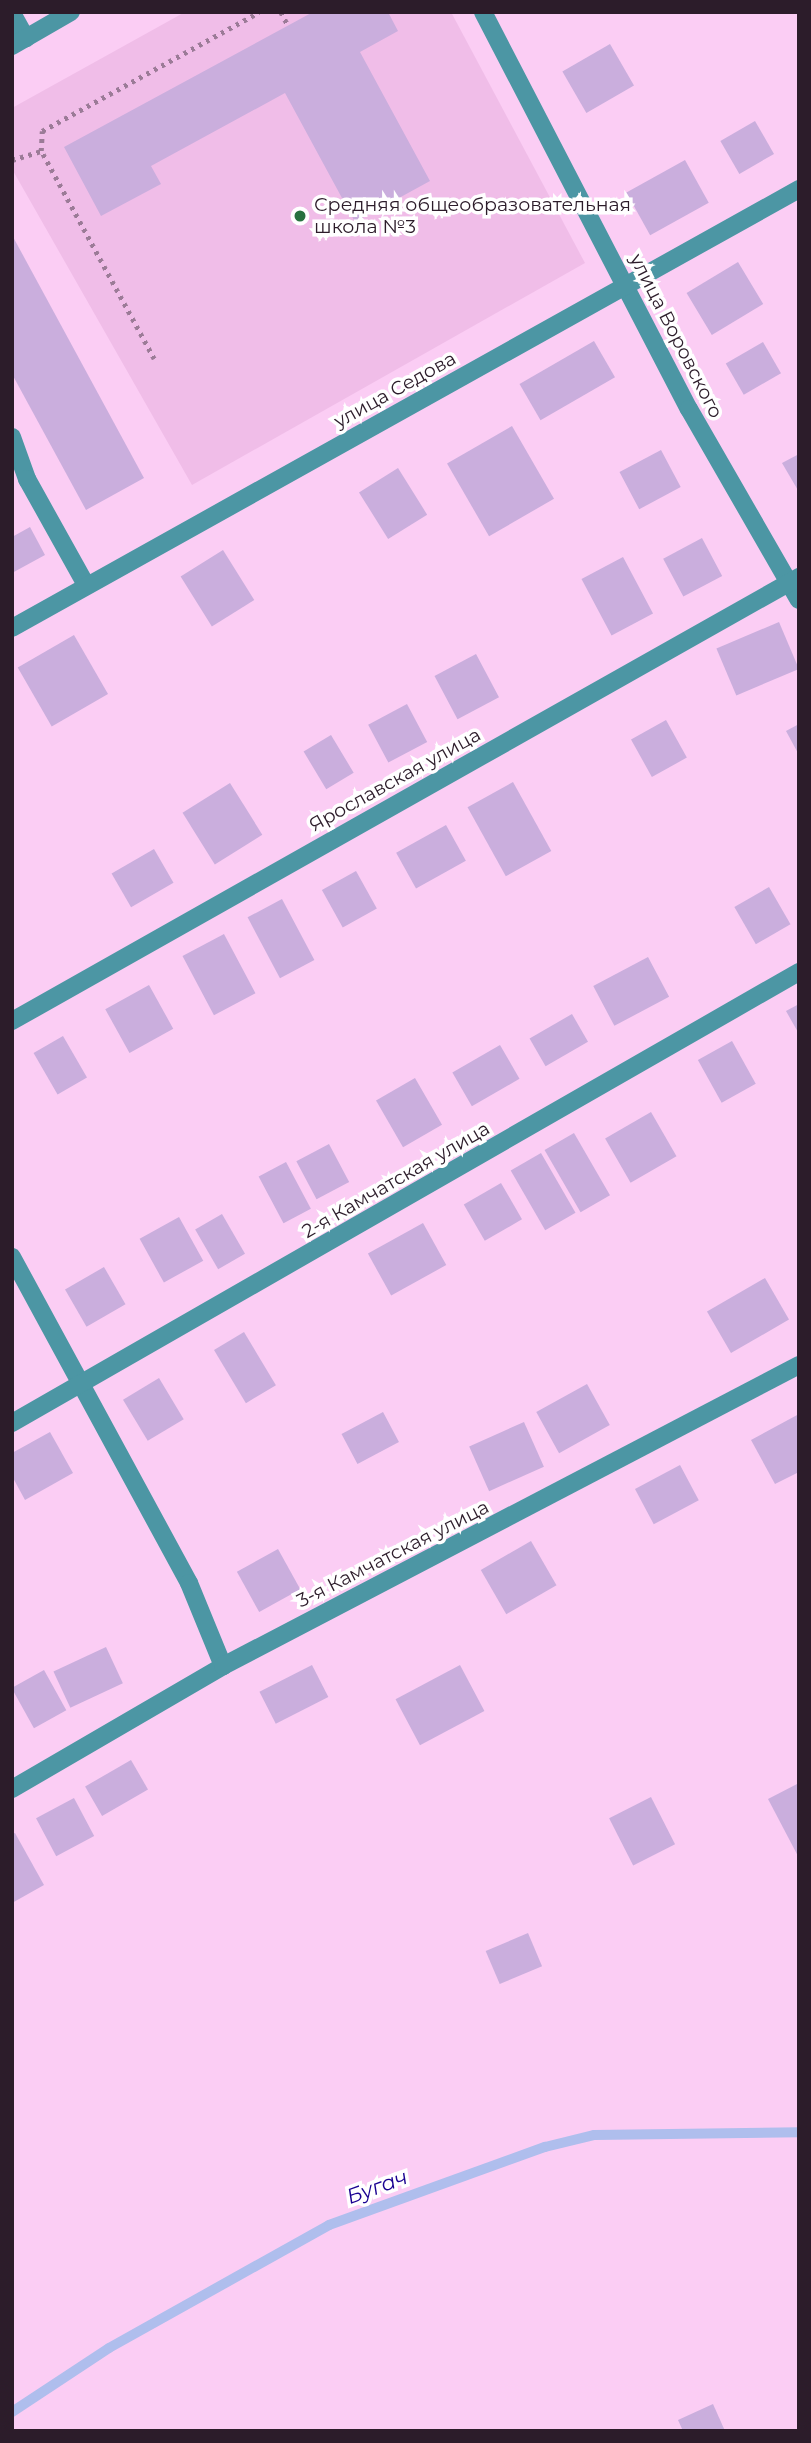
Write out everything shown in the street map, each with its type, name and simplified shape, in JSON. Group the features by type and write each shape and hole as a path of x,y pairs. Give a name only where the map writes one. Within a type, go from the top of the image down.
{"street":[{"path":"12,13 19,42 71,12"},
{"name":"улица Воровского","path":"483,12 626,286 794,579 799,600"},
{"name":"улица Седова","path":"12,628 799,189"},
{"path":"12,437 20,484 86,585"},
{"name":"Ярославская улица","path":"12,1021 794,579"},
{"name":"2-я Камчатская улица","path":"12,1423 83,1385 799,972"},
{"path":"12,1257 189,1583 223,1666"},
{"name":"3-я Камчатская улица","path":"12,1789 223,1666 799,1365"}],"path":[{"path":"154,359 41,151 42,131 259,12"},
{"path":"281,12 288,26"},
{"path":"12,160 41,151"}],"shaded area":[{"name":"Средняя общеобразовательная школа №3","path":"185,12 451,12 585,263 192,485 12,169 12,108"}],"building":[{"path":"313,12 388,12 398,31 360,52 430,181 355,222 285,93 151,166 161,184 101,216 64,147"},
{"path":"610,44 634,86 586,113 562,72"},
{"path":"755,121 774,154 739,174 720,141"},
{"path":"685,160 709,203 650,235 626,192"},
{"path":"12,235 144,478 86,510 12,374"},
{"path":"738,262 763,304 712,335 687,293"},
{"path":"594,341 615,377 541,420 520,384"},
{"path":"763,342 781,373 744,395 726,364"},
{"path":"512,426 554,499 489,536 447,464"},
{"path":"661,450 681,487 639,509 620,472"},
{"path":"799,454 799,492 782,463"},
{"path":"398,468 427,515 388,539 359,492"},
{"path":"30,527 45,555 12,573 12,537"},
{"path":"702,538 722,576 683,597 663,559"},
{"path":"223,550 254,600 212,627 181,576"},
{"path":"623,557 653,614 612,636 582,579"},
{"path":"779,622 799,669 736,696 716,649"},
{"path":"74,635 108,694 52,726 18,668"},
{"path":"476,654 499,697 458,719 435,676"},
{"path":"407,704 427,742 388,763 368,725"},
{"path":"666,720 687,758 652,777 631,739"},
{"path":"799,724 799,755 786,731"},
{"path":"331,735 354,773 326,789 304,751"},
{"path":"513,782 551,851 506,876 468,807"},
{"path":"230,783 262,835 215,864 183,813"},
{"path":"446,825 466,861 416,888 396,853"},
{"path":"154,849 174,883 131,907 112,873"},
{"path":"356,871 377,909 343,928 322,890"},
{"path":"769,887 791,924 756,944 734,907"},
{"path":"282,899 314,960 280,978 248,917"},
{"path":"224,934 255,993 214,1015 183,956"},
{"path":"648,957 669,997 614,1026 593,986"},
{"path":"149,985 173,1029 130,1053 105,1009"},
{"path":"799,1004 799,1034 786,1011"},
{"path":"572,1014 588,1042 546,1066 530,1038"},
{"path":"63,1036 87,1078 58,1095 34,1053"},
{"path":"732,1041 756,1084 722,1103 698,1060"},
{"path":"500,1045 520,1079 472,1106 452,1072"},
{"path":"415,1078 442,1125 403,1147 376,1100"},
{"path":"651,1112 676,1156 631,1183 605,1138"},
{"path":"574,1133 610,1195 581,1212 545,1150"},
{"path":"329,1144 349,1182 317,1199 296,1161"},
{"path":"541,1153 576,1213 545,1230 511,1170"},
{"path":"286,1162 311,1209 284,1223 259,1177"},
{"path":"501,1183 522,1219 485,1241 464,1204"},
{"path":"222,1214 245,1254 218,1269 195,1230"},
{"path":"179,1217 203,1261 164,1283 140,1239"},
{"path":"423,1223 446,1265 391,1296 368,1254"},
{"path":"104,1267 126,1304 87,1327 65,1290"},
{"path":"765,1278 789,1320 731,1353 707,1312"},
{"path":"244,1332 276,1385 246,1403 214,1350"},
{"path":"159,1378 184,1419 148,1441 123,1400"},
{"path":"587,1384 610,1425 559,1453 536,1412"},
{"path":"383,1412 399,1442 357,1464 342,1434"},
{"path":"799,1414 799,1472 775,1484 751,1440"},
{"path":"524,1422 544,1467 489,1491 469,1446"},
{"path":"50,1432 73,1473 25,1500 12,1476 12,1453"},
{"path":"680,1465 699,1500 654,1524 635,1489"},
{"path":"531,1541 556,1585 506,1614 481,1570"},
{"path":"278,1549 300,1589 259,1612 237,1572"},
{"path":"106,1647 123,1683 70,1708 53,1672"},
{"path":"312,1665 328,1697 276,1724 259,1692"},
{"path":"460,1665 484,1711 420,1745 396,1699"},
{"path":"44,1670 66,1710 34,1728 12,1688"},
{"path":"131,1760 148,1789 102,1816 85,1786"},
{"path":"799,1783 799,1858 768,1799"},
{"path":"651,1797 675,1844 633,1866 609,1818"},
{"path":"74,1798 94,1836 56,1856 36,1818"},
{"path":"15,1833 44,1885 12,1903 12,1834"},
{"path":"528,1933 542,1966 500,1984 486,1951"},
{"path":"713,2404 725,2431 683,2431 678,2420"}],"waterway":[{"name":"Бугач","path":"12,2412 109,2348 329,2225 545,2147 594,2135 799,2132"}],"place":[{"name":"Средняя общеобразовательная школа №3","path":"300,216"}]}
